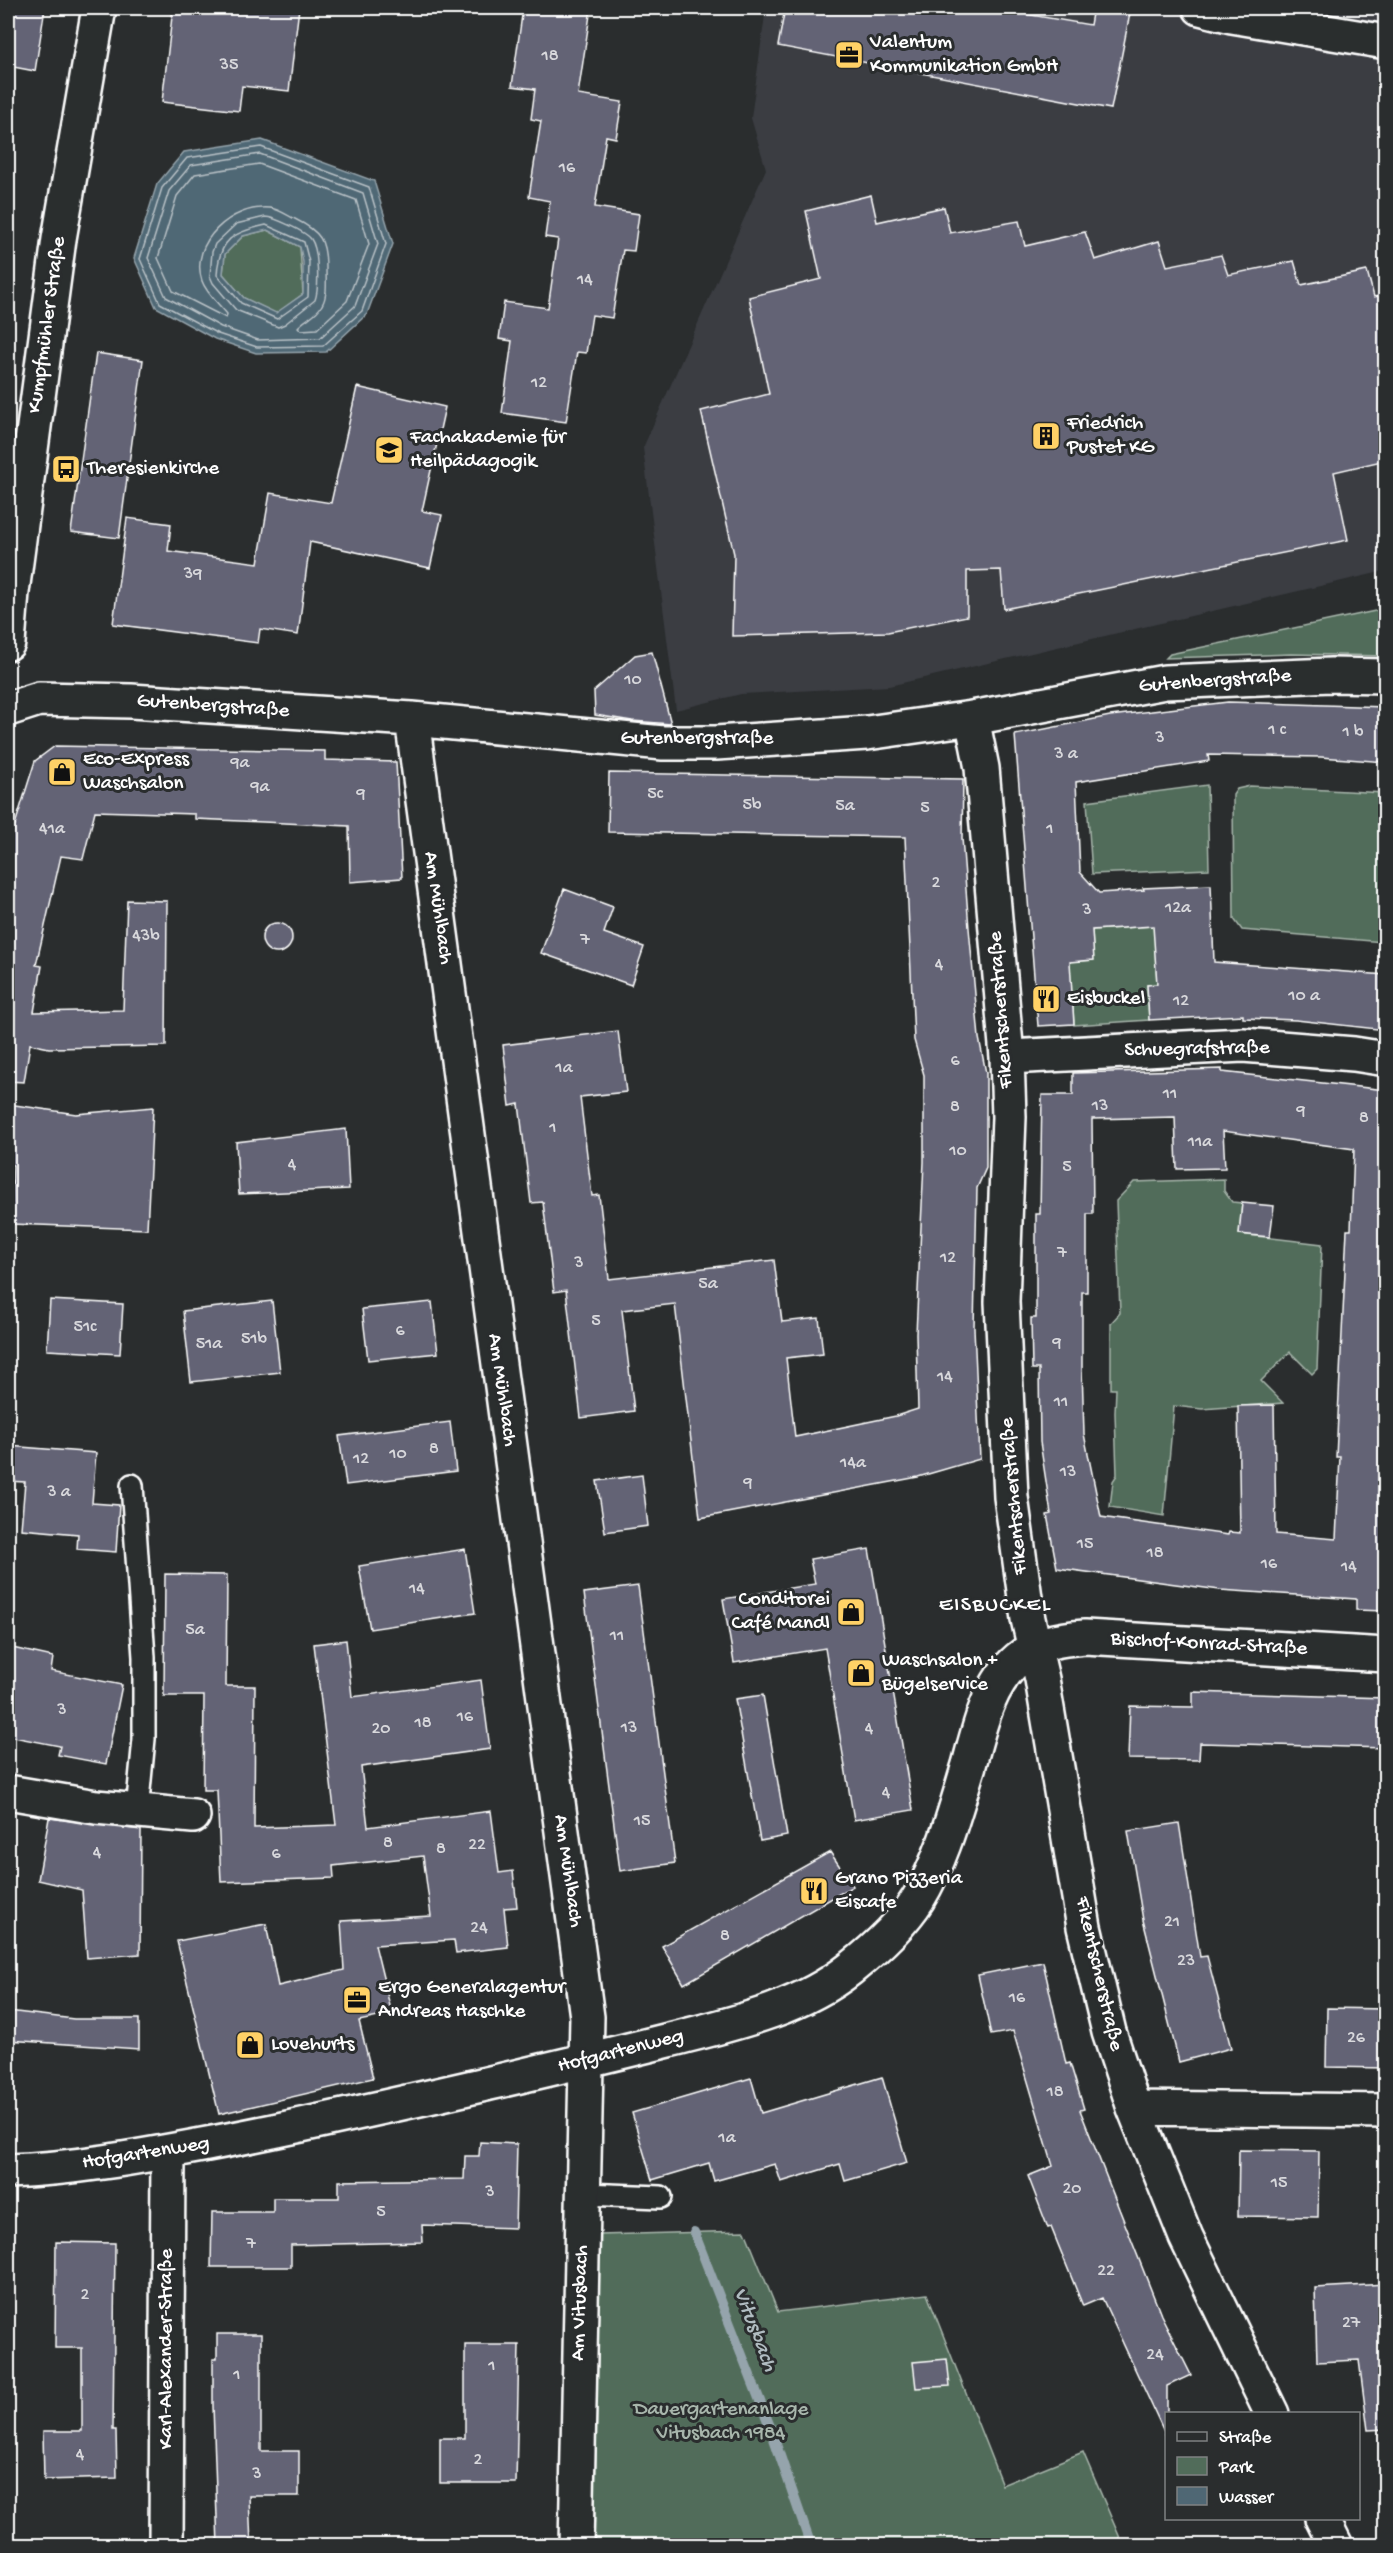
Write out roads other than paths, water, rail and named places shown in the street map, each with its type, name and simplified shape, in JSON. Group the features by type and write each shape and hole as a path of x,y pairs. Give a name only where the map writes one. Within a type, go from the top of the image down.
{"street":[{"name":"Kumpfmühler Straße","path":"8,643 12,592 60,239 99,8"},
{"path":"1200,8 1232,16 1386,42"},
{"name":"Gutenbergstraße","path":"8,709 39,699 131,701 412,719 663,743 716,743 867,733 972,718 1165,682 1276,677 1386,676"},
{"name":"Fikentscherstraße","path":"972,718 982,768 1007,1057 1009,1117 1002,1302 1011,1497 1028,1619 1042,1680 1084,1927 1109,2032 1134,2108 1186,2237 1271,2412"},
{"name":"Am Mühlbach","path":"412,719 587,2017 587,2061"},
{"name":"Schuegrafstraße","path":"1007,1057 1243,1044 1386,1059"},
{"name":"Bischof-Konrad-Straße","path":"1034,1647 1058,1639 1085,1637 1386,1655"},
{"name":"Hofgartenweg","path":"8,2170 48,2170 168,2152 280,2131 587,2061 761,2017 848,1971 890,1934 918,1900 948,1836 984,1712 1003,1676 1018,1659 1034,1647"},
{"path":"8,1792 96,1808 193,1816"},
{"name":"Am Vitusbach","path":"576,2546 587,2061"},
{"path":"1134,2108 1386,2111"},
{"name":"Karl-Alexander-Straße","path":"166,2546 168,2152"},
{"path":"1324,2520 1336,2546"}],"lane":[{"path":"132,1485 144,1657 144,1739 137,1811"},
{"path":"584,2194 661,2197"}],"water":[{"path":"262,140 374,181 393,244 367,314 326,352 256,353 215,339 156,307 134,258 157,184 184,152","holes":["267,230 300,247 303,262 303,294 276,313 244,298 223,274 225,254 243,236"]}],"waterway":[{"name":"Vitusbach","path":"694,2232 769,2424 811,2546"}],"place":[{"name":"Valentum Kommunikation GmbH","path":"849,55"},
{"name":"Friedrich Pustet KG","path":"1046,436"},
{"name":"Fachakademie für Heilpädagogik","path":"389,450"},
{"name":"Theresienkirche","path":"66,469"},
{"name":"Eco-Express Waschsalon","path":"62,772"},
{"name":"Eisbuckel","path":"1046,999"},
{"name":"Conditorei Café Mandl","path":"851,1612"},
{"name":"Waschsalon + Bügelservice","path":"861,1673"},
{"name":"Grano Pizzeria Eiscafe","path":"814,1891"},
{"name":"Ergo Generalagentur Andreas Haschke","path":"357,2000"},
{"name":"Lovehurts","path":"250,2045"}],"district":[{"name":"EISBUCKEL","path":"995,1606"}],"park label":[{"name":"Dauergartenanlage Vitusbach 1984","path":"721,2422"}]}
